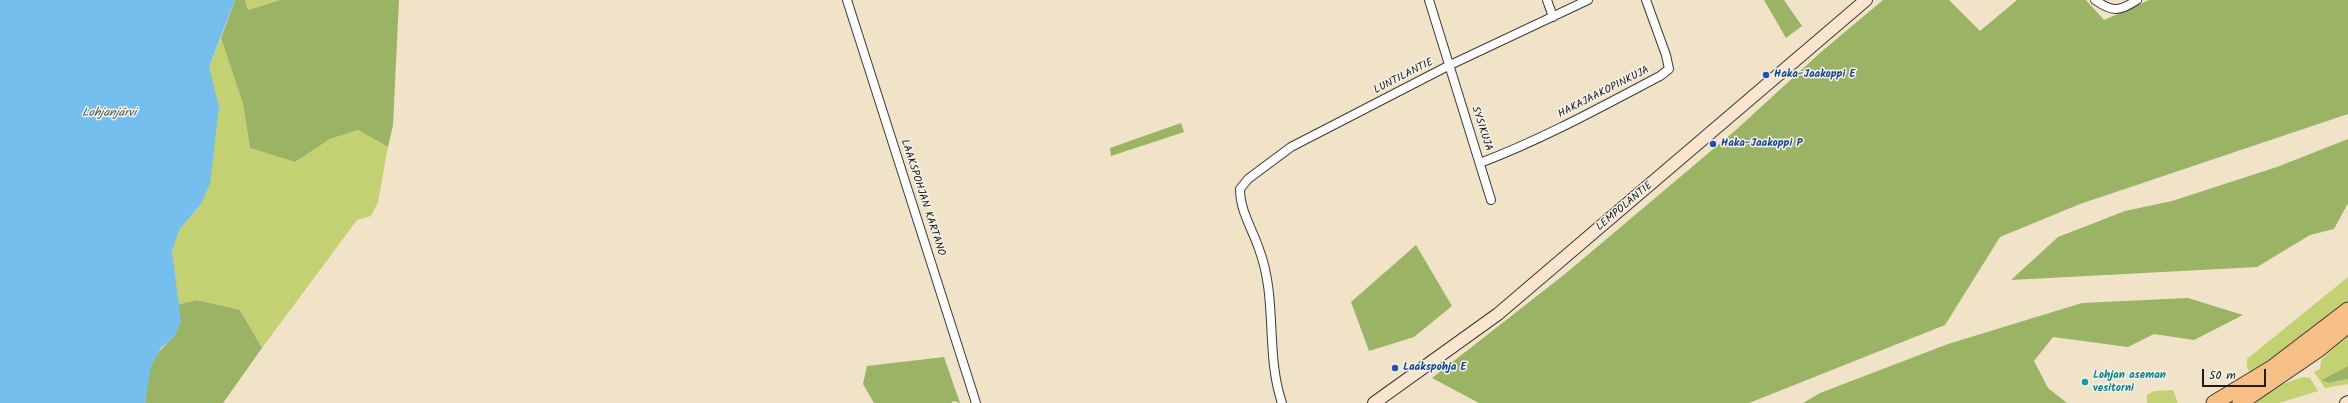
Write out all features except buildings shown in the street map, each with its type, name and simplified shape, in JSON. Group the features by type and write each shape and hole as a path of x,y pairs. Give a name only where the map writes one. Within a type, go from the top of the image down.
{"highway":[{"path":"2214,403 2272,368 2348,310"},
{"path":"2240,403 2319,349 2348,325"}],"street":[{"name":"LAAKSPOHJAN KARTANO","path":"848,0 976,403"},
{"name":"SYSIKUJA","path":"1429,0 1448,66 1491,200"},
{"path":"1547,0 1553,17"},
{"name":"LUNTILANTIE","path":"1282,403 1274,366 1270,296 1260,250 1240,203 1240,189 1248,179 1291,147 1448,66 1588,0"},
{"name":"HAKAJAAKOPINKUJA","path":"1480,163 1511,151 1576,120 1660,76 1669,69 1666,55 1646,0"},
{"name":"LEMPOLANTIE","path":"1374,403 1498,314 1866,0"},
{"path":"2095,0 2108,10 2124,8 2136,0"}],"green space":[{"path":"235,0 245,0 248,10 280,0 399,0 393,125 388,147 358,130 330,139 295,162 250,148 243,104 221,38"},
{"path":"245,0 280,0 248,10"},
{"path":"1764,0 1784,0 1802,26 1786,38"},
{"path":"1883,0 1949,0 1980,31 2017,0 2086,0 2104,20 2149,0 2348,0 2348,114 2080,204 2000,237 1945,325 1749,403 1479,403 1432,378 1565,274 1737,129 1821,52"},
{"path":"221,38 243,104 250,148 295,162 330,139 358,130 388,147 378,202 371,216 357,220 262,348 240,310 197,300 177,305 172,251 180,229 201,204 209,67"},
{"path":"1181,123 1184,132 1111,156 1110,148"},
{"path":"2348,139 2348,203 2334,229 2310,235 2257,267 2011,280 2058,237 2125,211 2172,201 2277,167"},
{"path":"1416,245 1452,306 1414,337 1369,351 1351,302"},
{"path":"2348,277 2348,302 2250,374 2247,366 2247,359"},
{"path":"2188,298 2243,315 2194,340 2154,334 2128,347 2053,337 2034,361 2048,388 2067,403 1803,403 1820,393 1948,344 2082,303"},
{"path":"197,300 240,310 262,348 223,403 145,403 151,366 161,349 172,338 178,326 179,317 177,305"},
{"path":"2348,335 2348,366 2323,380 2328,383 2348,379 2348,384 2325,388 2314,372 2320,369 2321,360"},
{"path":"944,357 960,403 954,401 951,403 874,403 863,384 867,366"},
{"path":"2348,366 2348,379 2328,383 2322,380"},
{"path":"2304,377 2310,378 2318,391 2279,403 2256,403 2266,394 2278,387"},
{"path":"2173,390 2178,403 2147,403 2147,395 2154,391"}],"water":[{"name":"Lohjanjärvi","path":"0,0 235,0 209,67 219,107 210,184 201,204 180,229 172,251 181,321 175,336 161,348 151,367 145,403 0,403"}],"place":[{"name":"Haka-Jaakoppi E","path":"1766,75"},
{"name":"Haka-Jaakoppi P","path":"1713,144"},
{"name":"Laakspohja E","path":"1395,368"},
{"name":"Lohjan aseman vesitorni","path":"2085,382"}]}
